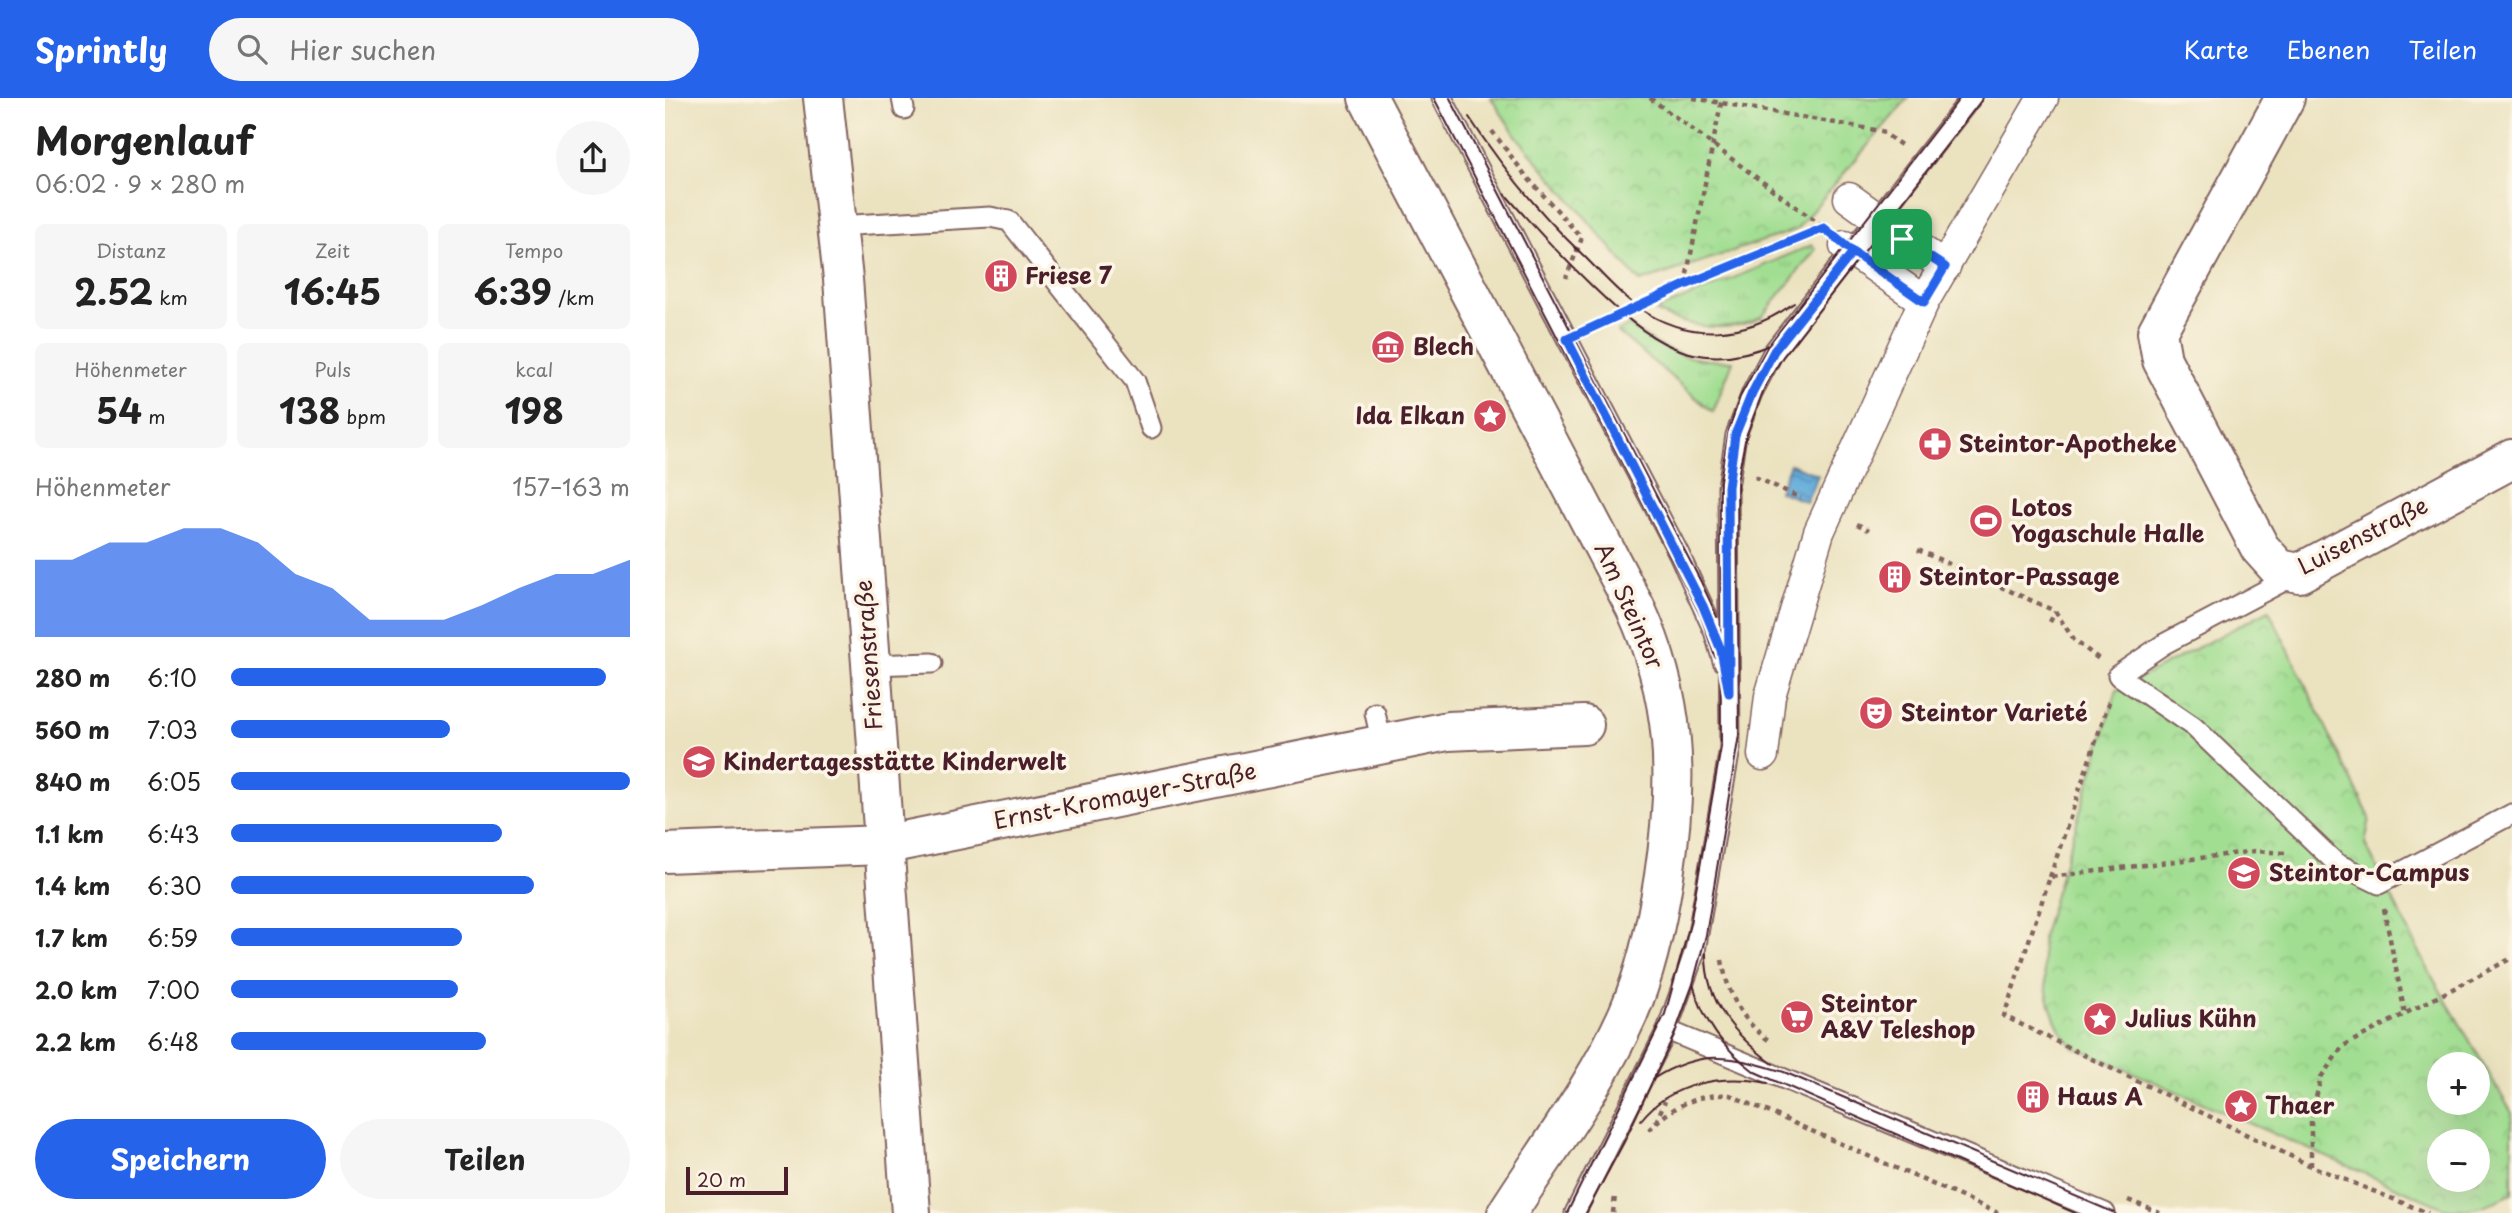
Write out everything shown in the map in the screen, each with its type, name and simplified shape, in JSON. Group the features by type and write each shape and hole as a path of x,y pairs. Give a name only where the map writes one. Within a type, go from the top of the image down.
{"street":[{"name":"Friesenstraße","path":"823,98 843,279 911,1213"},
{"name":"Am Steintor","path":"1369,98 1635,607 1661,674 1671,728 1674,785 1672,817 1662,893 1644,968 1627,1014 1596,1073 1507,1213"},
{"path":"1763,755 1770,696 1819,532 1924,302 2043,98"},
{"name":"Luisenstraße","path":"2285,98 2157,332 2162,359 2260,548 2279,569 2299,573 2512,459"},
{"path":"1849,198 1945,267"},
{"path":"1849,249 1924,302"},
{"name":"Ernst-Kromayer-Straße","path":"665,853 883,845 1378,728 1448,731 1584,724"}],"lane":[{"path":"1442,98 1703,606 1721,650 1729,693"},
{"path":"1575,1213 1667,1030 1695,951 1728,763 1728,487 1735,435 1752,393 1774,351 1849,249 1877,220 1971,98"},
{"path":"836,226 991,217 1009,221 1135,381 1151,428"},
{"path":"2299,573 2164,644 2118,676 2194,727 2336,863 2379,884 2512,814"},
{"path":"870,665 932,663"},
{"path":"1667,1030 2105,1213"}],"path":[{"path":"1567,339 1685,285 1824,228 1650,98"},
{"path":"1693,98 1721,100 1881,131 1905,148"},
{"path":"1685,285 1721,100"},
{"path":"1485,120 1526,176 1582,238 1564,282"},
{"path":"1751,487 1753,464"},
{"path":"1918,550 2055,611 2074,640 2094,654"},
{"path":"2050,622 2055,611"},
{"path":"2107,709 2004,1016 2312,1166 2428,1213"},
{"path":"2050,877 2255,851 2331,857"},
{"path":"2379,884 2405,1014"},
{"path":"1721,952 1735,1004 1753,1028 1780,1048"},
{"path":"2312,1166 2311,1118 2321,1077 2343,1046 2512,958"},
{"path":"1646,1134 1683,1104 1711,1096 1730,1095 1998,1213"},
{"path":"1613,1213 1617,1186"},
{"path":"2121,1197 2160,1213"}],"green space":[{"path":"1491,98 1908,98 1796,230 1640,282 1517,137"},
{"path":"1812,245 1816,249 1761,318 1721,327 1694,325 1655,311"},
{"path":"1629,325 1677,354 1733,361 1713,412 1618,332"},
{"path":"2269,610 2370,818 2365,844 2430,973 2476,1052 2427,1052 2427,1115 2490,1115 2490,1075 2512,1113 2512,1194 2471,1209 2444,1208 2074,1047 2057,1024 2052,1011 2043,966 2042,938 2117,690"}],"water":[{"path":"1790,464 1818,475 1806,502 1779,491"}],"tram line":[{"path":"1434,98 1701,616 1715,657"},
{"path":"1450,98 1717,617"},
{"path":"1567,1213 1665,1014 1690,924 1721,747 1720,481 1729,430 1740,397 1768,346 1960,98"},
{"path":"1586,1213 1624,1142 1675,1033 1693,984 1706,935 1739,735 1737,481 1746,436 1765,386 1782,358 1983,98"},
{"path":"1469,117 1537,208 1625,297 1658,319 1697,331 1737,329 1776,315 1794,303"},
{"path":"1505,194 1593,287 1653,337 1696,355 1719,357 1772,344"},
{"path":"1706,953 1711,987 1725,1017 1747,1042 1773,1064"},
{"path":"1693,984 1703,1011 1716,1034 1733,1054 1755,1072 2075,1213"},
{"path":"1653,1079 1671,1069 1702,1059 1733,1059 1765,1066 2115,1213"},
{"path":"1641,1120 1667,1097 1699,1084 1733,1080 1768,1083"}],"place":[{"name":"Friese 7","path":"1001,276"},
{"name":"Blech","path":"1388,347"},
{"name":"Ida Elkan","path":"1490,416"},
{"name":"Steintor-Apotheke","path":"1935,444"},
{"name":"Lotos Yogaschule Halle","path":"1986,521"},
{"name":"Steintor-Passage","path":"1895,577"},
{"name":"Steintor Varieté","path":"1876,713"},
{"name":"Kindertagesstätte Kinderwelt","path":"699,762"},
{"name":"Steintor-Campus","path":"2244,873"},
{"name":"Steintor A&V Teleshop","path":"1797,1017"},
{"name":"Julius Kühn","path":"2100,1019"},
{"name":"Haus A","path":"2033,1097"},
{"name":"Thaer","path":"2241,1106"}],"route":[{"path":"1902,239 1895,233 1871,265 1853,252 1774,351 1752,393 1735,435 1728,487 1729,693 1721,650 1703,606 1679,554 1567,339 1685,285 1824,228 1853,252 1924,302 1945,267 1902,239"}]}
